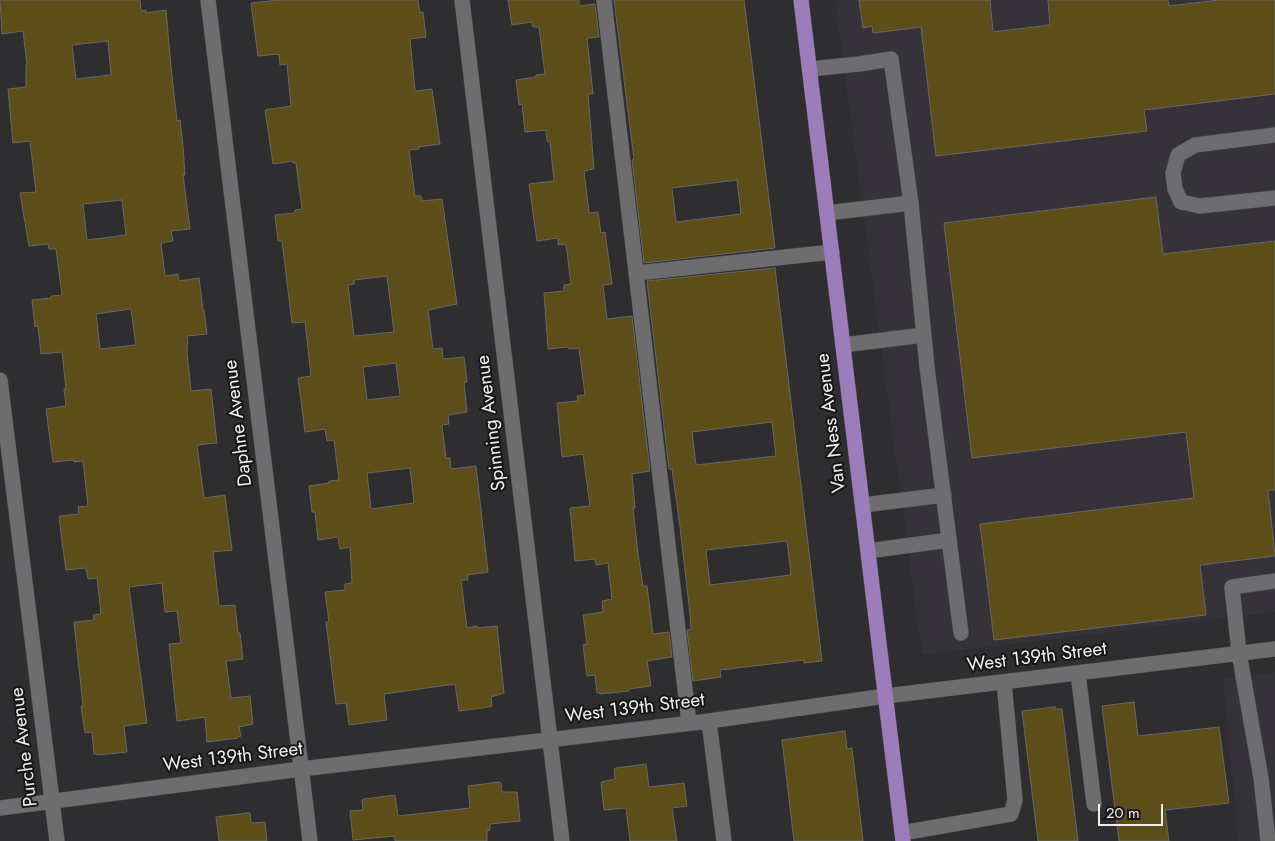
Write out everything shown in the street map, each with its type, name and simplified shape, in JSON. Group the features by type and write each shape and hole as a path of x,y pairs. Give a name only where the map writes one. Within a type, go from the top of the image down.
{"main road":[{"name":"Van Ness Avenue","path":"801,0 903,837"}],"street":[{"name":"Daphne Avenue","path":"208,0 310,841"},
{"name":"Spinning Avenue","path":"462,0 562,841"},
{"path":"604,0 689,723"},
{"path":"810,69 892,59 911,203 924,335 961,633"},
{"path":"1275,135 1195,145 1178,155 1172,173 1174,189 1181,202 1200,206 1275,198"},
{"path":"827,213 911,203"},
{"path":"637,273 832,252"},
{"path":"843,345 924,335"},
{"name":"Purche Avenue","path":"0,380 56,841"},
{"path":"862,505 944,495"},
{"path":"868,551 949,540"},
{"path":"1268,841 1261,778 1239,653 1232,587 1275,581"},
{"name":"West 139th Street","path":"0,808 1275,649"},
{"path":"1078,673 1094,804"},
{"path":"903,837 1011,814 1015,800 1004,682"},
{"path":"709,720 724,841"}],"shaded area":[{"path":"835,0 1275,0 1275,612 922,655"},
{"path":"1275,672 1275,841 1239,841 1223,679"}],"building":[{"path":"0,0 140,0 141,11 146,10 146,13 166,10 177,121 180,120 183,146 185,175 183,175 190,229 171,231 173,241 161,243 165,276 178,274 179,281 199,278 204,310 207,334 187,336 187,352 191,391 211,389 217,443 197,445 204,498 225,495 232,550 213,552 219,606 235,605 243,659 226,661 231,698 250,696 253,724 239,727 241,736 238,738 207,742 205,717 177,721 169,644 181,643 177,611 165,612 162,583 129,587 147,723 124,726 127,752 94,754 92,732 85,733 74,622 94,620 93,615 101,614 97,578 88,579 86,568 66,570 59,516 79,514 78,507 88,506 83,461 53,462 46,409 66,406 62,352 41,354 38,326 35,327 32,300 62,295 56,249 49,249 48,244 29,246 20,193 36,192 30,141 13,143 8,89 26,87 27,64 23,31 2,34","holes":["108,41 111,75 76,79 72,45","122,200 126,235 87,240 83,204","131,309 136,345 100,349 96,314"]},
{"path":"279,0 418,0 420,13 423,12 426,37 410,39 415,91 432,89 440,144 409,150 415,196 421,196 422,201 442,199 457,304 428,310 433,349 442,348 443,359 464,357 467,382 464,383 467,412 448,415 449,424 442,425 446,458 450,458 451,469 476,466 488,572 467,575 468,580 461,580 467,628 497,626 504,693 491,697 492,706 459,711 455,684 384,694 387,720 349,725 346,703 336,704 326,622 329,622 325,592 345,590 345,584 352,583 350,547 340,549 338,537 318,540 315,512 312,512 309,486 339,480 334,440 327,441 325,429 305,432 298,378 311,376 305,322 292,323 282,241 278,241 275,215 295,213 295,210 302,209 296,163 293,163 293,161 273,164 265,110 291,106 287,64 280,65 279,54 258,56 251,3","holes":["387,276 394,332 354,336 348,285 354,284 354,280","396,363 400,396 367,400 363,367","410,468 414,503 371,509 367,473"]},
{"path":"508,0 579,0 579,6 595,4 599,37 587,38 593,94 588,94 594,169 584,171 589,213 598,212 601,233 605,232 612,284 603,285 607,319 632,316 650,471 632,474 635,508 633,508 638,554 643,586 647,586 653,634 669,632 672,657 647,661 651,686 629,689 629,691 597,693 595,675 587,676 583,645 587,644 583,615 603,612 602,601 612,599 608,563 596,565 595,559 575,561 570,508 590,506 583,454 562,457 557,403 578,401 577,396 585,395 579,348 548,349 544,293 564,291 564,285 571,284 566,244 558,245 558,238 537,241 529,184 554,181 550,141 547,141 546,130 525,132 522,104 519,105 516,80 545,74 539,27 533,27 532,22 512,25"},
{"path":"614,0 744,0 775,248 644,263 632,160 634,159","holes":["737,180 741,214 676,222 672,188"]},
{"path":"859,0 990,0 993,32 1050,25 1048,0 1168,0 1169,6 1219,0 1275,0 1275,94 1144,110 1147,131 936,156 921,27 873,33 872,26 863,28"},
{"path":"1156,197 1163,254 1275,241 1275,490 1268,490 1275,556 1200,565 1206,615 994,640 980,524 1194,498 1186,432 972,458 944,223"},
{"path":"775,268 822,661 804,663 804,660 720,670 721,677 693,681 687,630 691,629 690,614 680,527 672,469 669,469 647,281","holes":["772,422 776,456 696,465 692,432","787,541 791,575 710,585 706,550"]},
{"path":"1134,702 1138,736 1219,727 1229,803 1165,810 1169,841 1119,841 1102,706"},
{"path":"1055,707 1055,709 1062,709 1078,841 1038,841 1022,711"},
{"path":"845,731 847,749 852,748 863,841 794,841 782,740"},
{"path":"646,764 649,787 684,783 687,806 672,808 677,841 630,841 626,808 604,810 601,782 615,779 614,769 616,768"},
{"path":"501,783 502,792 517,792 520,821 490,824 490,830 487,831 487,841 395,841 394,836 353,840 350,811 363,810 362,800 364,799 395,795 398,816 470,808 468,786"},
{"path":"250,813 251,823 265,822 267,841 219,841 216,817"}]}
